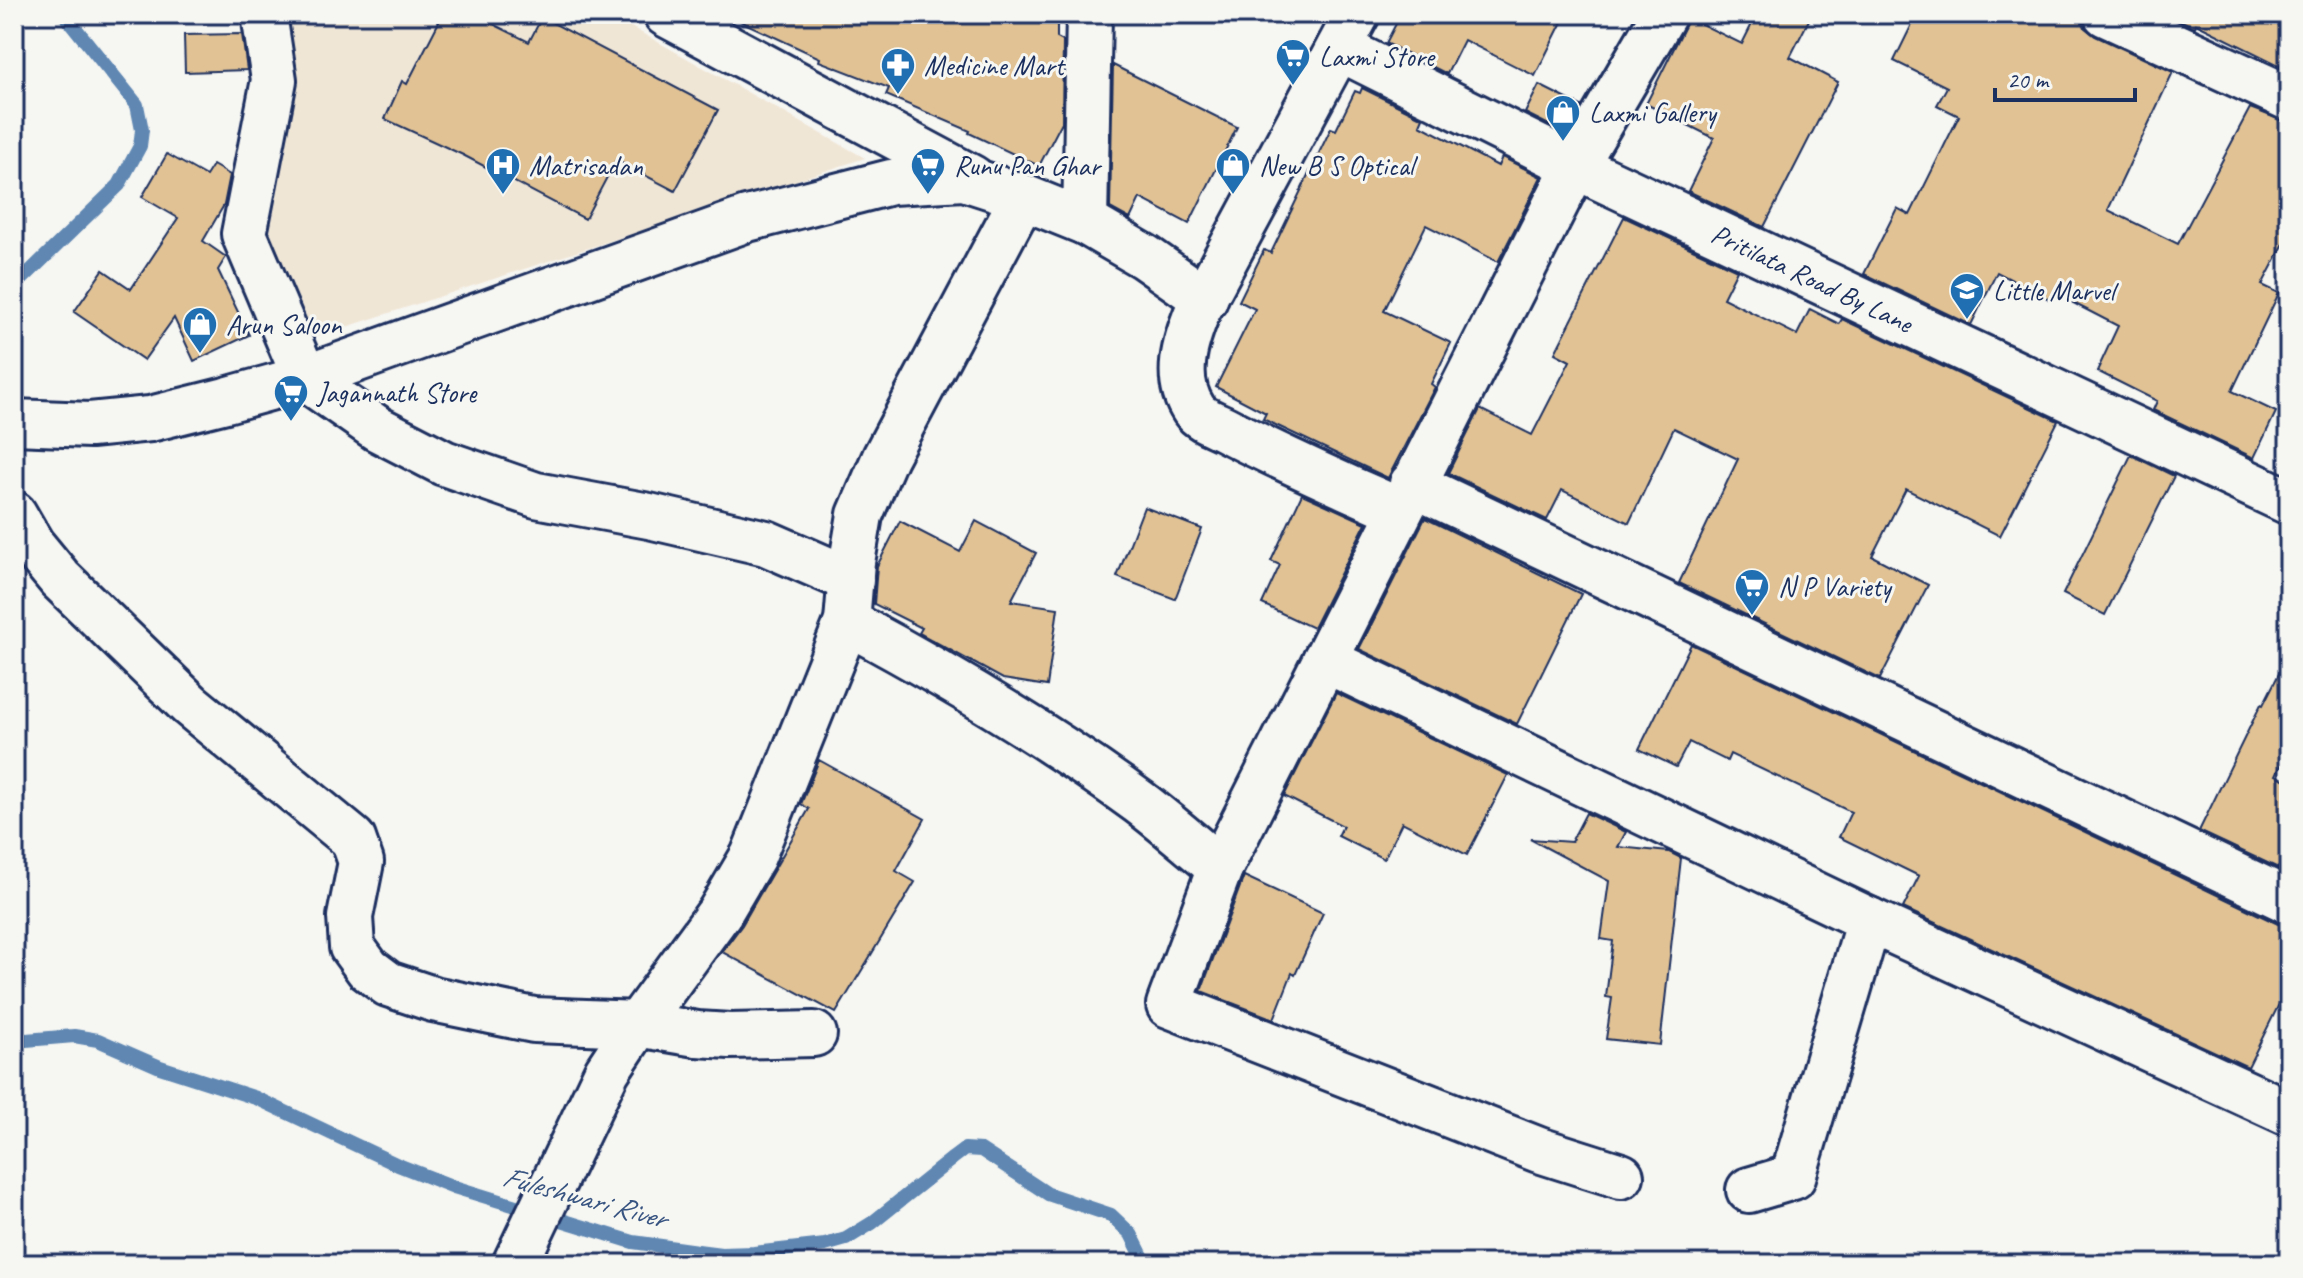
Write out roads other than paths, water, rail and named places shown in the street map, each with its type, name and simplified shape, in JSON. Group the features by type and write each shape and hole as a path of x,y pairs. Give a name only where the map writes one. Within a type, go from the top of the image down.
{"street":[{"path":"264,14 274,80 244,234 305,378 378,429 444,463 536,495 649,516 766,543 849,601 937,670 1006,712 1140,803 1220,868"},
{"path":"1085,222 1089,14"},
{"path":"1621,1176 1539,1150 1169,1005 1220,868 1405,497 1575,166 1664,14"},
{"path":"2106,14 2289,98"},
{"path":"676,16 978,181"},
{"path":"1348,31 1187,338 1183,381 1196,414 1258,446 1405,497 2289,901"},
{"name":"Pritilata Road By Lane","path":"1348,31 1575,166 2289,502"},
{"path":"14,425 90,425 150,419 305,378 747,219 891,182 964,178 1023,197 1085,222 1145,257 1205,299"},
{"path":"516,1262 607,1071 720,912 753,856 849,601 860,515 885,457 1023,197"},
{"path":"14,514 32,545 60,579 190,705 353,839 361,862 350,917 352,947 368,969 388,984 433,999 534,1020 638,1024 730,1036 814,1034"},
{"path":"1325,660 1869,920 2289,1113"},
{"path":"1749,1190 1793,1177 1869,920"}],"waterway":[{"name":"Fuleshwari River","path":"14,287 119,185 140,146 142,130 137,105 64,14"},
{"name":"Fuleshwari River","path":"14,1041 74,1036 98,1040 160,1067 256,1098 398,1165 454,1187 633,1242 721,1254 825,1245 846,1239 872,1223 965,1149 981,1150 1048,1194 1111,1215 1131,1234 1146,1264"}],"place":[{"name":"Laxmi Store","path":"1293,87"},
{"name":"Medicine Mart","path":"898,96"},
{"name":"Laxmi Gallery","path":"1563,143"},
{"name":"Matrisadan","path":"503,196"},
{"name":"Runu Pan Ghar","path":"928,196"},
{"name":"New B S Optical","path":"1233,196"},
{"name":"Little Marvel","path":"1967,321"},
{"name":"Arun Saloon","path":"200,355"},
{"name":"Jagannath Store","path":"291,423"},
{"name":"N P Variety","path":"1752,617"}]}
